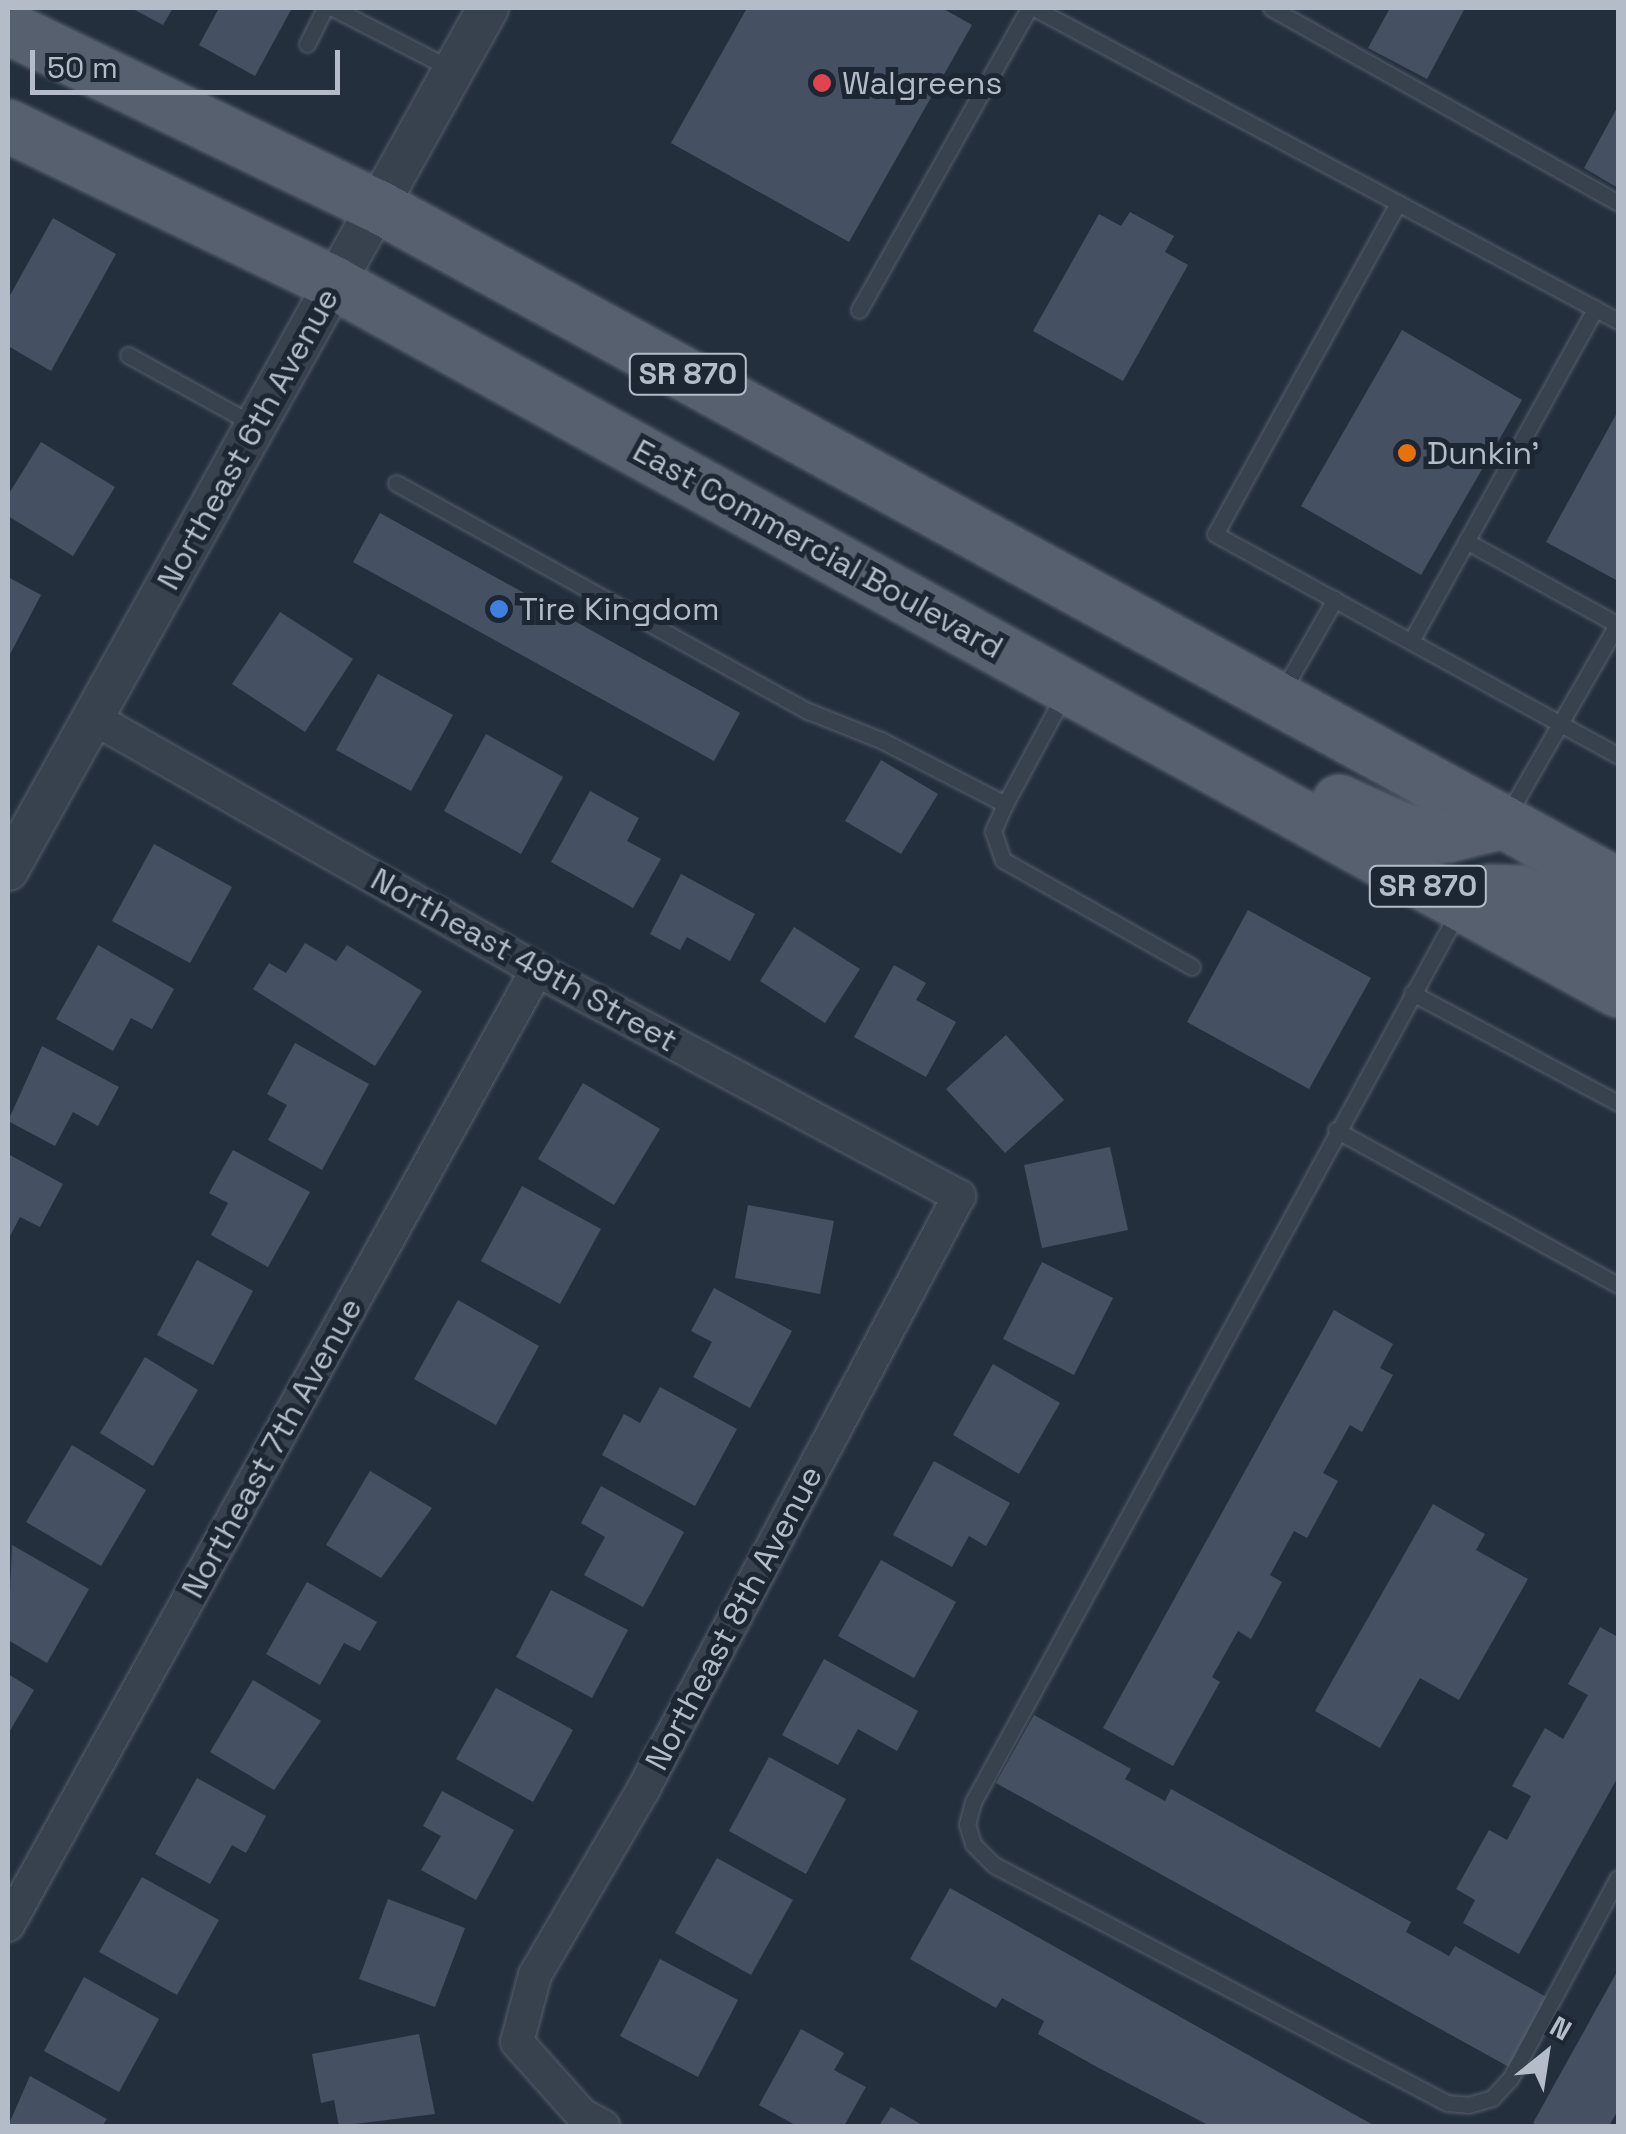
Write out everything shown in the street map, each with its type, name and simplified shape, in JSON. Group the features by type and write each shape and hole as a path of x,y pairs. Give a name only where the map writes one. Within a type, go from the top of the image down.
{"main road":[{"name":"SR 870","path":"8,28 377,206 1618,885"},
{"name":"East Commercial Boulevard","path":"8,126 334,283 1618,991"},
{"path":"1012,657 1102,672 1405,832 1448,836 1504,822"},
{"path":"1462,904 1490,891 1520,892 1618,938"}],"street":[{"name":"Northeast 6th Avenue","path":"8,870 488,8"},
{"name":"Northeast 49th Street","path":"92,718 537,970 959,1196"},
{"name":"Northeast 7th Avenue","path":"8,1925 537,970"},
{"name":"Northeast 8th Avenue","path":"602,2126 582,2114 517,2042 535,1975 643,1790 959,1196"}],"lane":[{"path":"307,44 325,8"},
{"path":"333,8 453,70"},
{"path":"859,310 1031,8 1618,321"},
{"path":"1271,8 1618,202"},
{"path":"1398,203 1215,534 1618,756"},
{"path":"1411,641 1595,308"},
{"path":"128,355 255,425"},
{"path":"396,482 808,711 881,740 1005,804"},
{"path":"1466,541 1618,625 1504,822"},
{"path":"1278,698 1334,600"},
{"path":"1068,688 993,830 1003,860 1192,967"},
{"path":"1462,904 972,1802 967,1824 973,1844 994,1865 1447,2103 1468,2105 1492,2098 1510,2078 1618,1878"},
{"path":"1412,993 1618,1104"},
{"path":"1336,1130 1618,1285"}],"building":[{"path":"131,8 173,8 163,25"},
{"path":"219,8 292,8 255,76 199,45"},
{"path":"747,8 942,8 972,25 849,242 671,143"},
{"path":"1390,8 1465,8 1427,79 1368,48"},
{"path":"1618,106 1618,188 1584,168"},
{"path":"1130,212 1174,236 1165,252 1188,265 1123,381 1033,331 1099,214 1121,226"},
{"path":"53,218 116,254 51,371 8,346 8,299"},
{"path":"1402,330 1522,400 1421,575 1301,506"},
{"path":"1618,411 1618,581 1546,542"},
{"path":"41,442 115,487 73,556 8,516 8,495"},
{"path":"380,513 740,713 714,761 353,562"},
{"path":"8,577 41,595 8,658"},
{"path":"280,612 353,659 305,732 232,684"},
{"path":"378,674 453,715 411,791 336,750"},
{"path":"486,734 563,777 521,854 444,811"},
{"path":"881,760 938,794 901,854 845,821"},
{"path":"590,791 639,818 627,841 661,859 633,908 551,862"},
{"path":"154,844 232,887 190,963 112,921"},
{"path":"681,874 755,914 730,961 687,937 680,950 650,934"},
{"path":"1248,910 1371,978 1309,1089 1187,1022"},
{"path":"794,927 860,969 825,1023 760,981"},
{"path":"305,943 336,961 347,945 422,991 375,1066 253,989 269,963 286,973"},
{"path":"98,945 174,989 152,1029 131,1018 113,1051 56,1019"},
{"path":"894,965 926,983 916,1000 956,1022 926,1077 854,1037"},
{"path":"1006,1035 1064,1100 1005,1153 946,1089"},
{"path":"295,1043 369,1084 322,1170 268,1140 287,1105 267,1094"},
{"path":"42,1046 119,1087 98,1126 73,1112 55,1146 8,1121"},
{"path":"583,1083 660,1129 614,1205 538,1159"},
{"path":"1110,1147 1128,1230 1042,1248 1024,1165"},
{"path":"233,1150 310,1192 268,1267 211,1235 228,1203 209,1193"},
{"path":"8,1154 63,1184 40,1227 20,1217 8,1240"},
{"path":"522,1186 601,1229 560,1304 481,1261"},
{"path":"748,1205 834,1221 820,1294 735,1278"},
{"path":"197,1260 253,1291 213,1365 157,1335"},
{"path":"1042,1262 1113,1298 1074,1375 1003,1339"},
{"path":"714,1288 792,1331 750,1408 693,1377 712,1342 691,1331"},
{"path":"458,1300 539,1346 496,1425 414,1379"},
{"path":"1334,1310 1393,1344 1380,1368 1393,1375 1362,1432 1350,1425 1323,1473 1338,1481 1307,1538 1294,1531 1270,1575 1282,1582 1251,1639 1238,1631 1212,1677 1220,1682 1173,1766 1103,1728"},
{"path":"145,1357 198,1390 153,1466 100,1433"},
{"path":"993,1364 1060,1403 1019,1474 953,1435"},
{"path":"660,1387 737,1429 695,1506 602,1455 624,1414 640,1423"},
{"path":"72,1445 146,1490 101,1566 26,1522"},
{"path":"934,1461 1010,1503 986,1546 969,1536 952,1567 893,1535"},
{"path":"370,1471 432,1508 381,1578 326,1545"},
{"path":"601,1486 684,1532 643,1607 584,1575 605,1537 581,1523"},
{"path":"1433,1504 1485,1534 1476,1550 1528,1579 1459,1700 1420,1678 1380,1748 1315,1711"},
{"path":"12,1545 89,1589 47,1663 8,1640"},
{"path":"881,1560 956,1602 914,1678 838,1636"},
{"path":"307,1582 377,1622 360,1651 344,1643 320,1685 266,1654"},
{"path":"551,1590 628,1630 592,1698 516,1657"},
{"path":"1600,1627 1618,1637 1618,1777 1519,1954 1463,1923 1475,1900 1456,1889 1489,1830 1507,1840 1531,1796 1512,1786 1545,1728 1563,1739 1588,1695 1568,1684"},
{"path":"824,1659 918,1711 897,1751 858,1729 838,1765 782,1735"},
{"path":"8,1674 34,1690 8,1734"},
{"path":"253,1680 321,1721 274,1790 210,1752"},
{"path":"496,1688 573,1730 533,1802 456,1759"},
{"path":"1034,1715 1131,1769 1125,1779 1165,1801 1171,1789 1411,1922 1406,1932 1449,1956 1455,1946 1548,1998 1509,2067 996,1783"},
{"path":"769,1757 846,1799 806,1874 729,1831"},
{"path":"197,1778 266,1816 246,1853 232,1845 210,1884 155,1854"},
{"path":"442,1791 514,1830 476,1900 421,1870 441,1836 423,1826"},
{"path":"717,1858 793,1900 751,1975 675,1933"},
{"path":"142,1877 219,1920 177,1995 99,1952"},
{"path":"950,1888 1375,2126 1210,2126 1038,2034 1044,2021 1002,1998 996,2008 910,1959"},
{"path":"388,1899 465,1928 435,2007 359,1979"},
{"path":"660,1959 738,2000 698,2077 620,2036"},
{"path":"1618,1970 1618,2110 1609,2126 1533,2123"},
{"path":"84,1977 159,2019 119,2092 44,2051"},
{"path":"801,2029 844,2053 834,2070 866,2087 844,2126 797,2126 759,2105"},
{"path":"419,2034 435,2114 339,2126 334,2100 321,2103 312,2054"},
{"path":"30,2076 107,2119 102,2126 8,2126"},
{"path":"891,2107 924,2126 879,2126"}],"place":[{"name":"Walgreens","path":"822,83"},
{"name":"Dunkin'","path":"1407,453"},
{"name":"Tire Kingdom","path":"499,609"}]}
